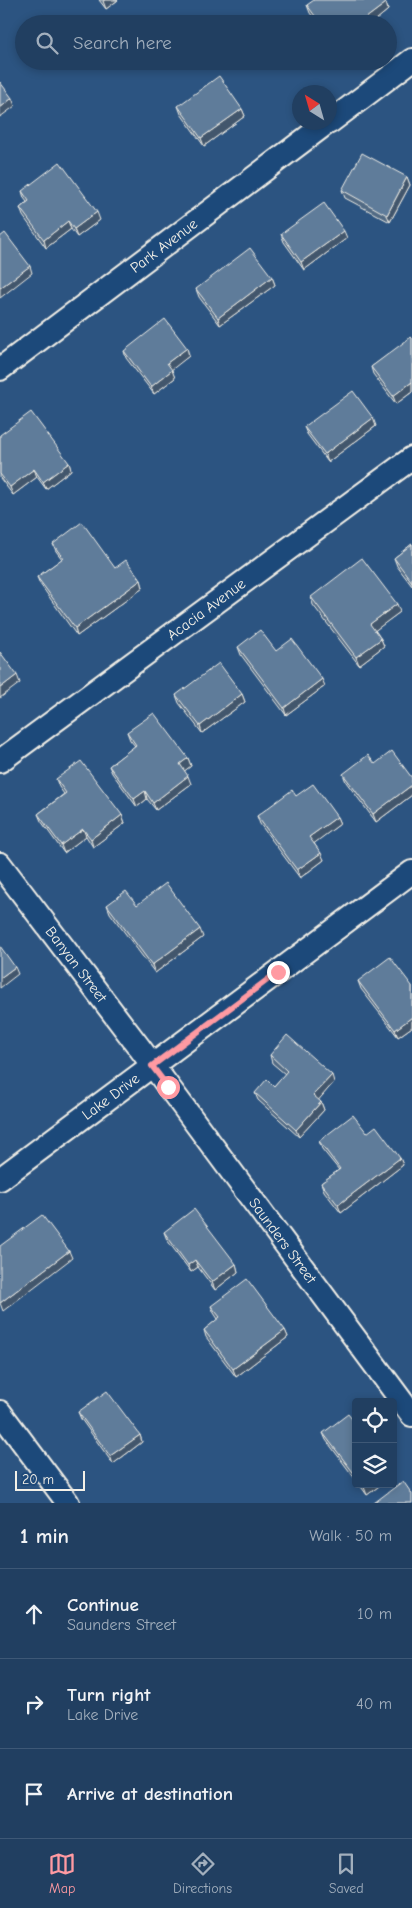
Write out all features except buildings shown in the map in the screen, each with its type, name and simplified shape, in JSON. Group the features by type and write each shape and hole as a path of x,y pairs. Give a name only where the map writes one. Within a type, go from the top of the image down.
{"street":[{"name":"Park Avenue","path":"337,116 412,60"},
{"name":"Park Avenue","path":"0,369 318,130"},
{"name":"Acacia Avenue","path":"0,760 412,458"},
{"name":"Banyan Street","path":"0,864 152,1066"},
{"name":"Lake Drive","path":"0,1179 412,872"},
{"name":"Saunders Street","path":"152,1066 412,1416"},
{"path":"0,1412 68,1503"}],"route":[{"path":"168,1087 152,1066 278,972"}]}
